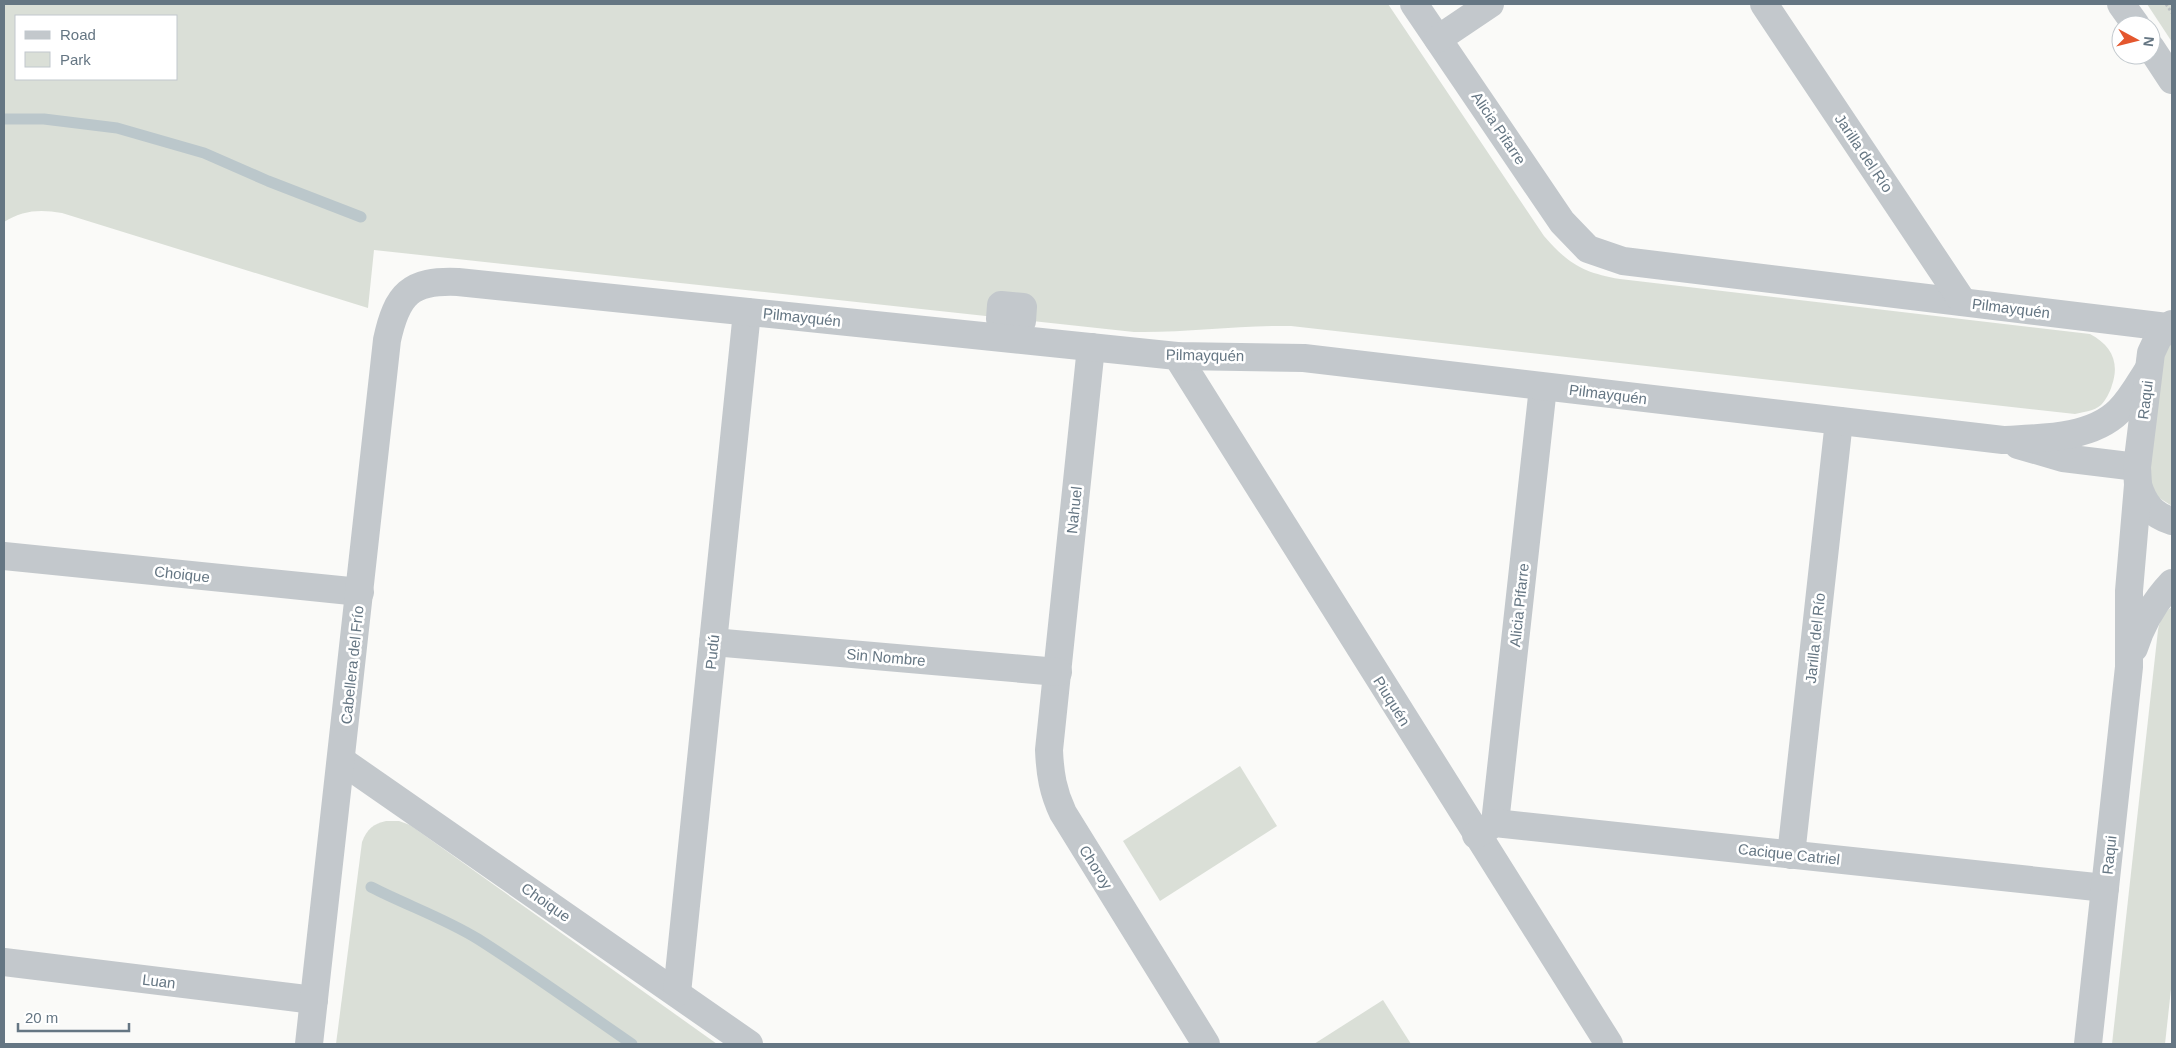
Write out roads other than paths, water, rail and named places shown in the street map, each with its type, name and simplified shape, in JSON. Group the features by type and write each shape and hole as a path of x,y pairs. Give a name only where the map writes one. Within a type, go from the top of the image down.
{"street":[{"name":"Alicia Pifarre","path":"1414,4 1562,222 1588,249"},
{"path":"1438,39 1490,4"},
{"name":"Jarilla del Río","path":"1764,4 1963,302"},
{"path":"2121,4 2129,15"},
{"path":"2161,63 2172,80"},
{"name":"Pilmayquén","path":"1588,249 1623,261 2170,325"},
{"name":"Pilmayquén","path":"409,291 423,284 439,281 458,282 1177,356 1304,358 2003,440 2063,458 2137,476"},
{"name":"Cabellera del Frío","path":"309,1044 342,761 387,340 391,321 399,304 409,291"},
{"name":"Pudú","path":"677,993 747,312"},
{"name":"Raqui","path":"2088,1044 2129,667 2129,591 2137,476 2148,370 2151,353 2158,338 2170,325"},
{"name":"Nahuel","path":"1058,672 1091,347"},
{"name":"Piuquén","path":"1177,356 1485,829 1608,1044"},
{"name":"Pilmayquén","path":"2003,440 2065,435 2086,430 2103,422 2118,412 2131,397 2148,370"},
{"name":"Alicia Pifarre","path":"1485,829 1543,386"},
{"name":"Jarilla del Río","path":"1791,854 1839,421"},
{"path":"2137,476 2142,499 2150,510 2162,518 2172,521"},
{"name":"Choique","path":"4,556 360,592"},
{"name":"Raqui","path":"2129,667 2141,627 2150,609 2172,583"},
{"name":"Sin Nombre","path":"713,642 1058,672"},
{"name":"Choroy","path":"1058,672 1049,750 1050,774 1054,796 1206,1044"},
{"name":"Choique","path":"342,761 749,1044"},
{"name":"Cacique Catriel","path":"1485,829 1791,854 2105,888"},
{"name":"Luan","path":"4,962 314,1000"}],"waterway":[{"path":"4,119 44,119 117,128 204,153 268,181 361,217"},
{"path":"371,887 478,939 632,1044"}]}
